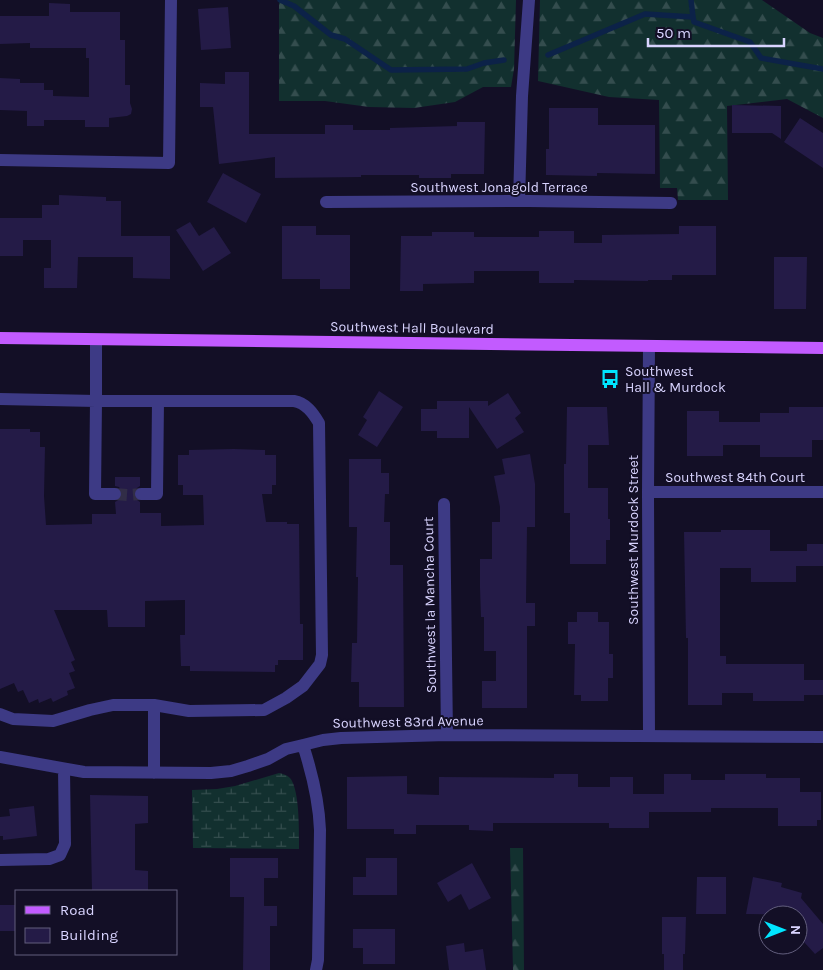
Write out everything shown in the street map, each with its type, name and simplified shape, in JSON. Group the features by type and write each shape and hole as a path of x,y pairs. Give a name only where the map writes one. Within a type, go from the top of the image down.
{"main road":[{"name":"Southwest Hall Boulevard","path":"0,338 823,348"}],"street":[{"path":"0,160 169,163 171,0"},
{"path":"519,201 522,96 528,0"},
{"name":"Southwest Jonagold Terrace","path":"326,202 519,201 671,203"},
{"path":"96,340 95,494 115,494"},
{"name":"Southwest Murdock Street","path":"649,346 650,735"},
{"path":"0,399 300,402 314,414 319,423 320,430 322,655 320,664 303,686 264,710 189,711 154,705 113,706 90,710 53,721 13,719 0,714"},
{"path":"140,494 157,494 158,401"},
{"name":"Southwest 84th Court","path":"648,492 823,492"},
{"name":"Southwest la Mancha Court","path":"444,504 447,735"},
{"path":"154,705 154,773"},
{"name":"Southwest 83rd Avenue","path":"0,756 84,772 211,773 231,771 268,759 303,744 341,738 447,735 823,737"},
{"path":"303,744 311,770 319,811 318,960 316,970"},
{"path":"0,860 49,860 60,855 65,844 64,769"}],"green space":[{"path":"279,0 516,0 514,69 511,87 483,87 455,102 414,108 369,107 325,101 279,101"},
{"path":"540,0 762,0 810,33 823,38 823,118 787,99 727,106 728,200 678,200 677,188 660,188 659,100 609,97 538,81"},
{"path":"279,773 290,778 296,792 299,849 193,848 192,790 235,786"},
{"path":"510,848 523,848 524,970 513,970"}],"building":[{"path":"49,3 70,4 70,12 120,12 120,40 125,40 125,85 130,85 131,114 109,118 109,127 85,127 85,120 44,120 44,126 27,126 27,111 0,110 0,78 20,79 20,83 44,83 44,90 53,90 53,96 89,97 89,58 86,58 86,48 30,48 30,43 0,44 0,16 49,16"},
{"path":"228,7 231,48 201,50 198,9"},
{"path":"225,72 249,72 249,134 325,134 325,125 353,125 353,130 390,130 390,128 457,126 457,122 485,122 484,174 451,174 451,178 419,178 419,175 361,175 361,177 275,178 275,157 219,164 213,107 200,107 200,83 225,84"},
{"path":"732,105 781,106 781,139 772,133 732,133"},
{"path":"549,108 598,108 598,125 655,125 655,174 597,173 597,176 546,175 546,149 549,149"},
{"path":"800,118 823,133 823,168 784,142"},
{"path":"223,173 261,194 246,223 207,202"},
{"path":"59,195 106,197 106,201 121,201 121,236 170,236 170,279 133,278 133,257 78,257 77,288 44,288 44,268 51,268 51,240 23,240 23,256 0,256 0,218 42,218 42,205 59,205"},
{"path":"190,222 199,236 214,227 231,253 203,271 176,230"},
{"path":"282,226 316,226 316,235 350,235 350,289 320,289 320,279 282,279"},
{"path":"679,226 716,226 716,275 672,275 672,280 574,280 574,283 539,283 539,271 474,271 474,283 423,284 423,291 400,291 401,236 432,236 432,232 474,232 474,237 539,237 539,231 574,231 574,243 602,243 602,235 679,234"},
{"path":"774,257 807,257 806,309 774,309"},
{"path":"379,391 403,407 377,447 358,435 367,420 363,417"},
{"path":"508,393 521,413 515,418 524,432 497,449 469,407 469,438 437,438 437,431 421,431 421,409 437,409 437,401 488,401 488,406"},
{"path":"567,407 607,407 609,445 588,445 588,488 608,488 610,540 606,540 606,564 570,564 570,513 564,513"},
{"path":"789,407 823,407 823,440 812,440 812,457 760,457 760,445 723,445 723,456 687,456 687,411 719,411 719,422 760,422 760,413 789,413"},
{"path":"0,429 30,429 30,432 40,432 40,447 45,447 44,496 46,525 92,524 92,514 116,514 115,502 122,498 123,494 119,487 115,486 115,477 140,477 140,486 134,490 133,494 134,498 140,502 140,513 161,513 161,526 204,525 203,495 183,495 183,485 178,485 178,455 189,455 189,450 234,449 265,450 265,455 276,455 276,485 272,485 272,494 262,494 266,522 299,524 300,624 303,624 303,660 278,660 278,665 275,665 275,672 190,671 190,666 181,666 180,635 185,635 185,600 145,601 145,627 108,627 107,610 54,610 75,660 71,662 75,671 69,673 75,688 67,691 68,695 53,702 51,698 39,703 38,699 29,703 23,690 18,692 14,683 0,689"},
{"path":"530,454 535,484 535,527 527,527 526,603 535,603 535,626 527,626 527,708 482,708 482,681 496,681 496,651 484,651 484,617 481,617 480,588 480,559 492,559 492,522 500,522 500,507 494,476 505,474 502,459"},
{"path":"349,459 381,459 381,473 389,473 389,494 385,494 384,522 390,522 390,565 403,565 404,707 359,707 359,682 351,682 352,643 357,643 358,577 356,577 357,527 349,527"},
{"path":"721,530 770,530 770,551 807,551 807,544 823,544 823,566 796,566 796,582 751,582 751,568 720,568 720,656 726,656 726,664 804,664 804,680 823,680 823,695 804,695 804,701 753,701 753,693 722,693 722,705 688,705 688,638 686,638 684,532 721,532"},
{"path":"577,612 598,612 598,622 609,622 609,654 613,654 613,678 608,678 608,701 581,701 581,695 574,695 575,644 568,644 568,622 577,622"},
{"path":"554,774 578,774 578,787 610,787 610,777 633,777 633,794 664,794 664,774 691,774 691,780 725,780 725,774 766,774 766,778 800,778 800,792 821,792 821,820 817,820 817,826 778,826 778,808 711,808 711,812 649,812 649,828 609,828 609,823 493,823 493,831 469,830 469,825 416,825 416,834 394,834 394,829 347,829 347,777 407,776 407,794 439,795 439,777 554,778"},
{"path":"90,795 148,796 148,823 135,824 135,870 148,871 148,890 92,890"},
{"path":"34,806 37,836 3,840 3,836 0,836 0,817 10,816 9,809"},
{"path":"230,858 278,858 278,878 264,878 264,906 277,906 277,926 270,926 270,970 243,970 244,897 230,897"},
{"path":"366,858 397,858 397,895 353,895 353,877 366,877"},
{"path":"472,863 491,898 469,910 461,894 448,902 437,883"},
{"path":"697,877 726,877 726,914 696,914"},
{"path":"753,877 782,883 781,887 802,893 801,898 807,905 758,905 758,914 746,914"},
{"path":"0,905 15,905 15,931 0,931"},
{"path":"808,906 823,924 823,948 815,954 808,946"},
{"path":"662,917 686,917 683,970 664,970"},
{"path":"353,929 395,929 395,964 363,964 363,948 353,948"},
{"path":"464,943 465,952 483,949 486,970 449,970 446,946"}],"waterway":[{"path":"280,0 294,6 331,35 345,39 391,70 467,69 484,63 504,60"},
{"path":"691,0 693,17"},
{"path":"548,55 645,14 693,17 694,22 750,42 761,58 823,69"}],"tunnel":[{"path":"115,494 141,494"}],"place":[{"name":"Southwest Hall & Murdock","path":"610,379"}]}
